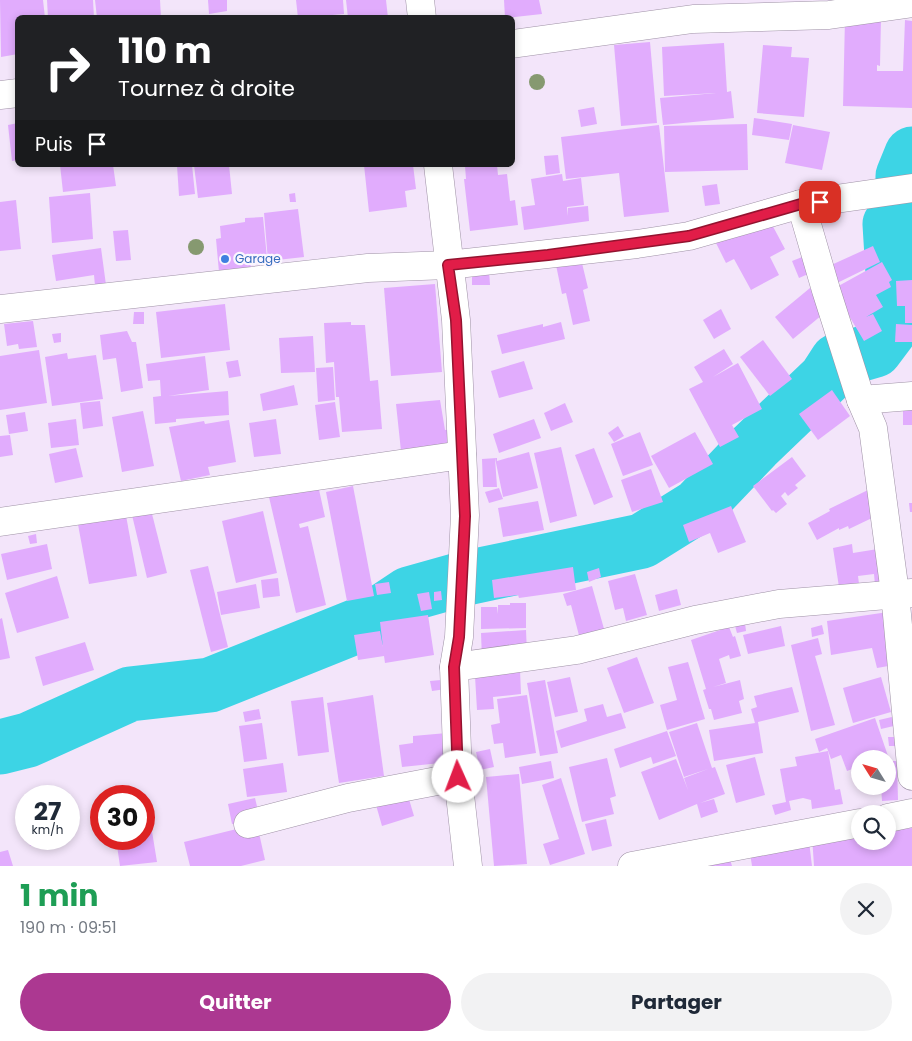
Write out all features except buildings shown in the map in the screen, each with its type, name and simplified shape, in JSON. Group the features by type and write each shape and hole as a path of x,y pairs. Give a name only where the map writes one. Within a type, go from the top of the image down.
{"street":[{"path":"420,0 422,15"},
{"path":"515,44 693,20 828,15 912,3"},
{"path":"0,94 15,93"},
{"path":"438,167 448,265 456,320 465,516 459,637 454,667 458,777 468,866"},
{"path":"0,309 368,268 448,265 539,256 689,236 801,204 912,188"},
{"path":"801,204 862,400 873,428 903,593 912,776"},
{"path":"862,400 912,396"},
{"path":"0,522 462,455"},
{"path":"454,667 577,650 695,620 779,604 903,593"},
{"path":"248,824 348,798 458,777"},
{"path":"896,816 912,813"},
{"path":"632,866 851,825"}],"waterway":[{"path":"0,747 28,740 130,694 210,685 367,622 409,594 466,578 642,541 698,506 755,446 826,378 837,361 875,350 890,330 894,289 890,224 903,205 903,176 912,154"}],"place":[{"name":"Garage","path":"225,259"}],"route":[{"path":"458,777 454,667 459,637 465,516 456,320 448,265 548,255 689,236 801,204 820,202"}]}
